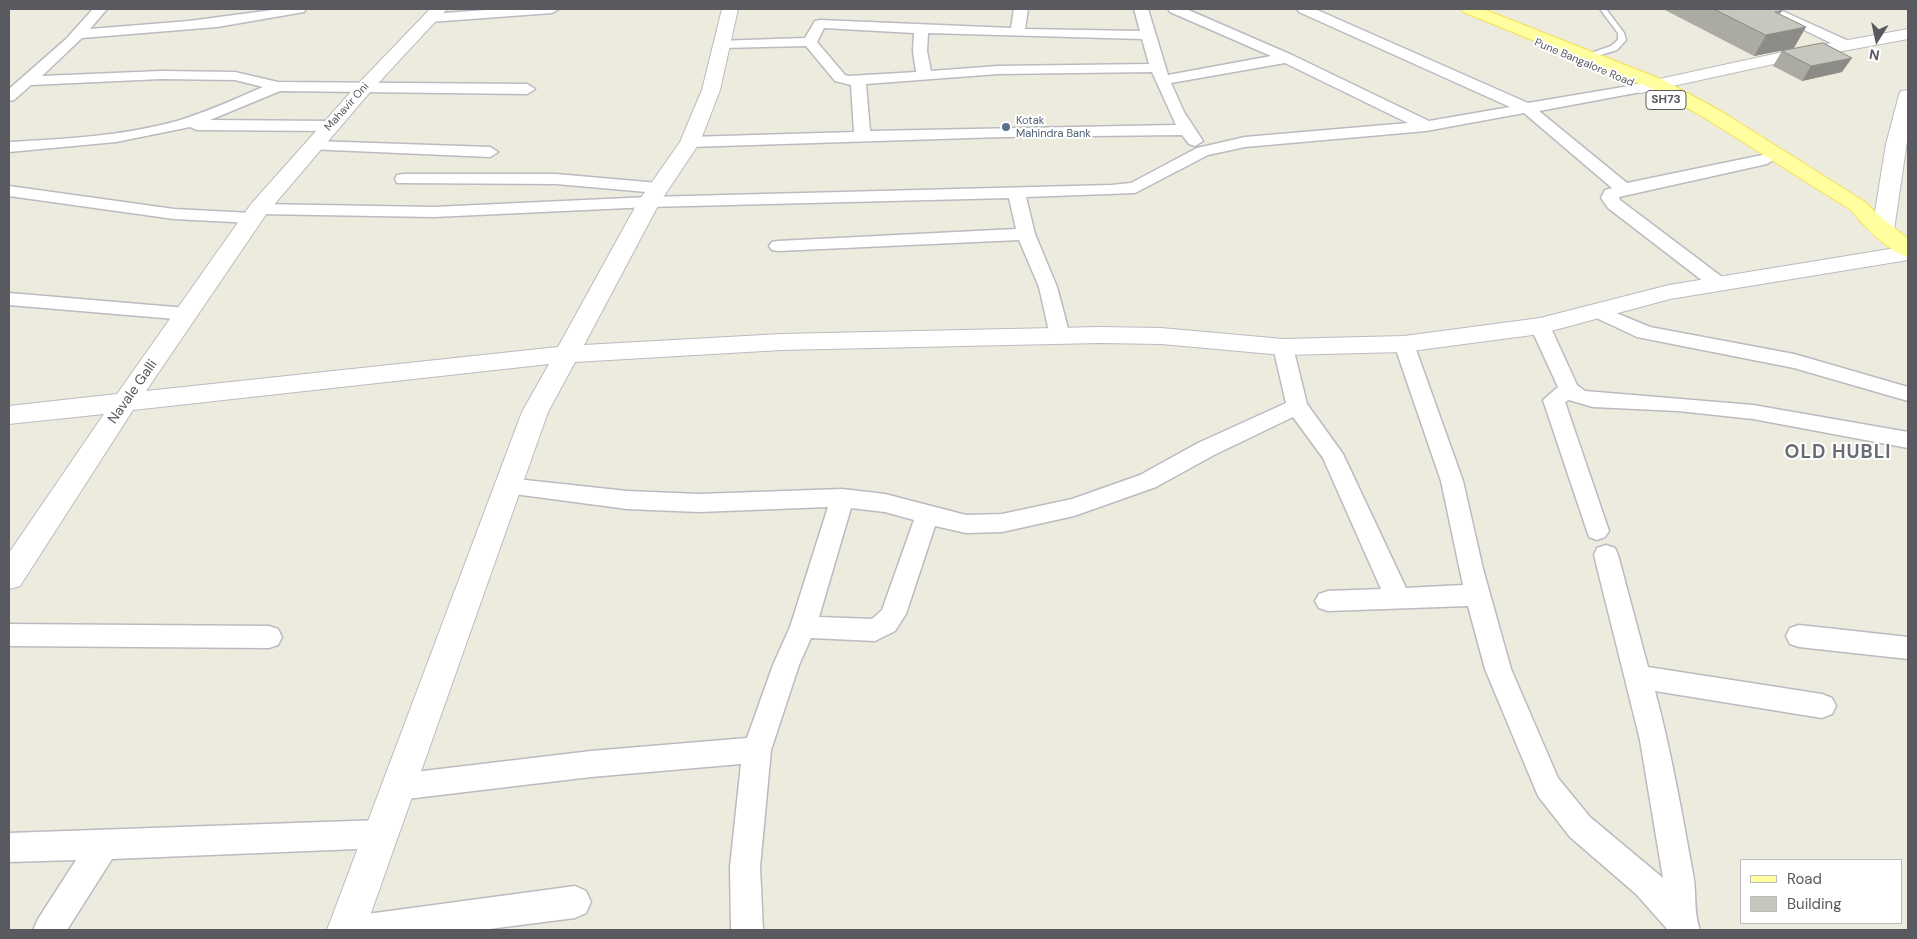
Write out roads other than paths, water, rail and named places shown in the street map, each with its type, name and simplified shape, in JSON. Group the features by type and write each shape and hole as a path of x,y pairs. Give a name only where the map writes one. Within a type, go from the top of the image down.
{"main road":[{"name":"Pune Bangalore Road","path":"1447,9 1649,86 1712,114 1858,206 1876,225 1906,247"},
{"name":"Pune Bangalore Road","path":"1469,9 1591,56 1649,86 1767,160 1847,214 1876,225"}],"street":[{"path":"15,90 78,34 101,9"},
{"path":"78,34 217,24 250,20 299,9"},
{"path":"435,13 552,9"},
{"path":"346,930 535,412 565,354 654,195 690,142 711,90 730,9"},
{"path":"810,42 820,24 836,9"},
{"path":"1017,32 1021,9"},
{"path":"1140,9 1160,74 1186,130 1203,151"},
{"path":"1175,9 1287,58 1426,126"},
{"path":"1304,9 1528,108 1624,189"},
{"path":"1768,9 1846,45"},
{"name":"Mahavir Oni","path":"256,214 364,88 435,13"},
{"path":"820,24 1147,35"},
{"path":"920,28 920,51 924,74"},
{"path":"9,191 174,214 256,214 492,211 654,195 1016,192 1135,188 1203,151 1245,142 1426,126 1649,86 1908,34"},
{"path":"1889,37 1908,50"},
{"path":"722,44 810,42"},
{"path":"810,42 840,78 858,82 924,74 1160,74 1287,58"},
{"path":"15,90 161,75 235,76 278,86 527,89"},
{"path":"858,82 862,136"},
{"path":"180,125 278,86"},
{"path":"1876,225 1907,106"},
{"path":"9,146 54,145 180,125 331,126"},
{"path":"690,142 862,136 1186,130"},
{"path":"314,146 490,152"},
{"path":"382,212 423,150"},
{"path":"1719,284 1614,204 1610,198 1611,194 1624,189 1767,160"},
{"path":"404,180 556,179 654,195"},
{"path":"1016,192 1026,234 1048,287 1060,336"},
{"name":"Navale Galli","path":"9,577 124,404 256,214"},
{"path":"778,246 1026,234"},
{"path":"9,415 124,404 565,354 781,342 1060,336 1161,336 1283,347 1347,347 1404,344 1540,326 1669,292 1906,247"},
{"path":"9,299 187,314"},
{"path":"1597,311 1644,332 1794,361 1870,380 1908,394"},
{"path":"1540,326 1569,389 1578,396 1593,400 1678,404 1753,412 1824,423 1908,440"},
{"path":"1404,344 1452,482 1478,595 1498,669 1548,787 1580,827 1647,883 1682,924"},
{"path":"1283,347 1297,406 1332,454 1398,598"},
{"path":"1569,389 1554,400 1602,543 1654,740 1679,881 1682,924"},
{"path":"507,486 627,500 699,503 842,498 885,503 926,516 966,524 1002,523 1074,507 1148,481 1206,449 1297,406"},
{"path":"747,930 745,867 756,750 786,665 803,626 842,498"},
{"path":"803,626 875,630 886,624 893,614 926,516"},
{"path":"1328,601 1478,595"},
{"path":"9,635 269,637"},
{"path":"1800,636 1908,648"},
{"path":"1638,677 1822,706"},
{"path":"398,787 591,764 756,750"},
{"path":"9,848 381,834"},
{"path":"49,930 104,844"},
{"path":"367,930 575,902"}],"lane":[{"path":"1591,56 1614,48 1622,40 1621,33 1603,9"}],"place":[{"name":"Kotak Mahindra Bank","path":"1006,127"}],"district":[{"name":"OLD HUBLI","path":"1838,453"}]}
